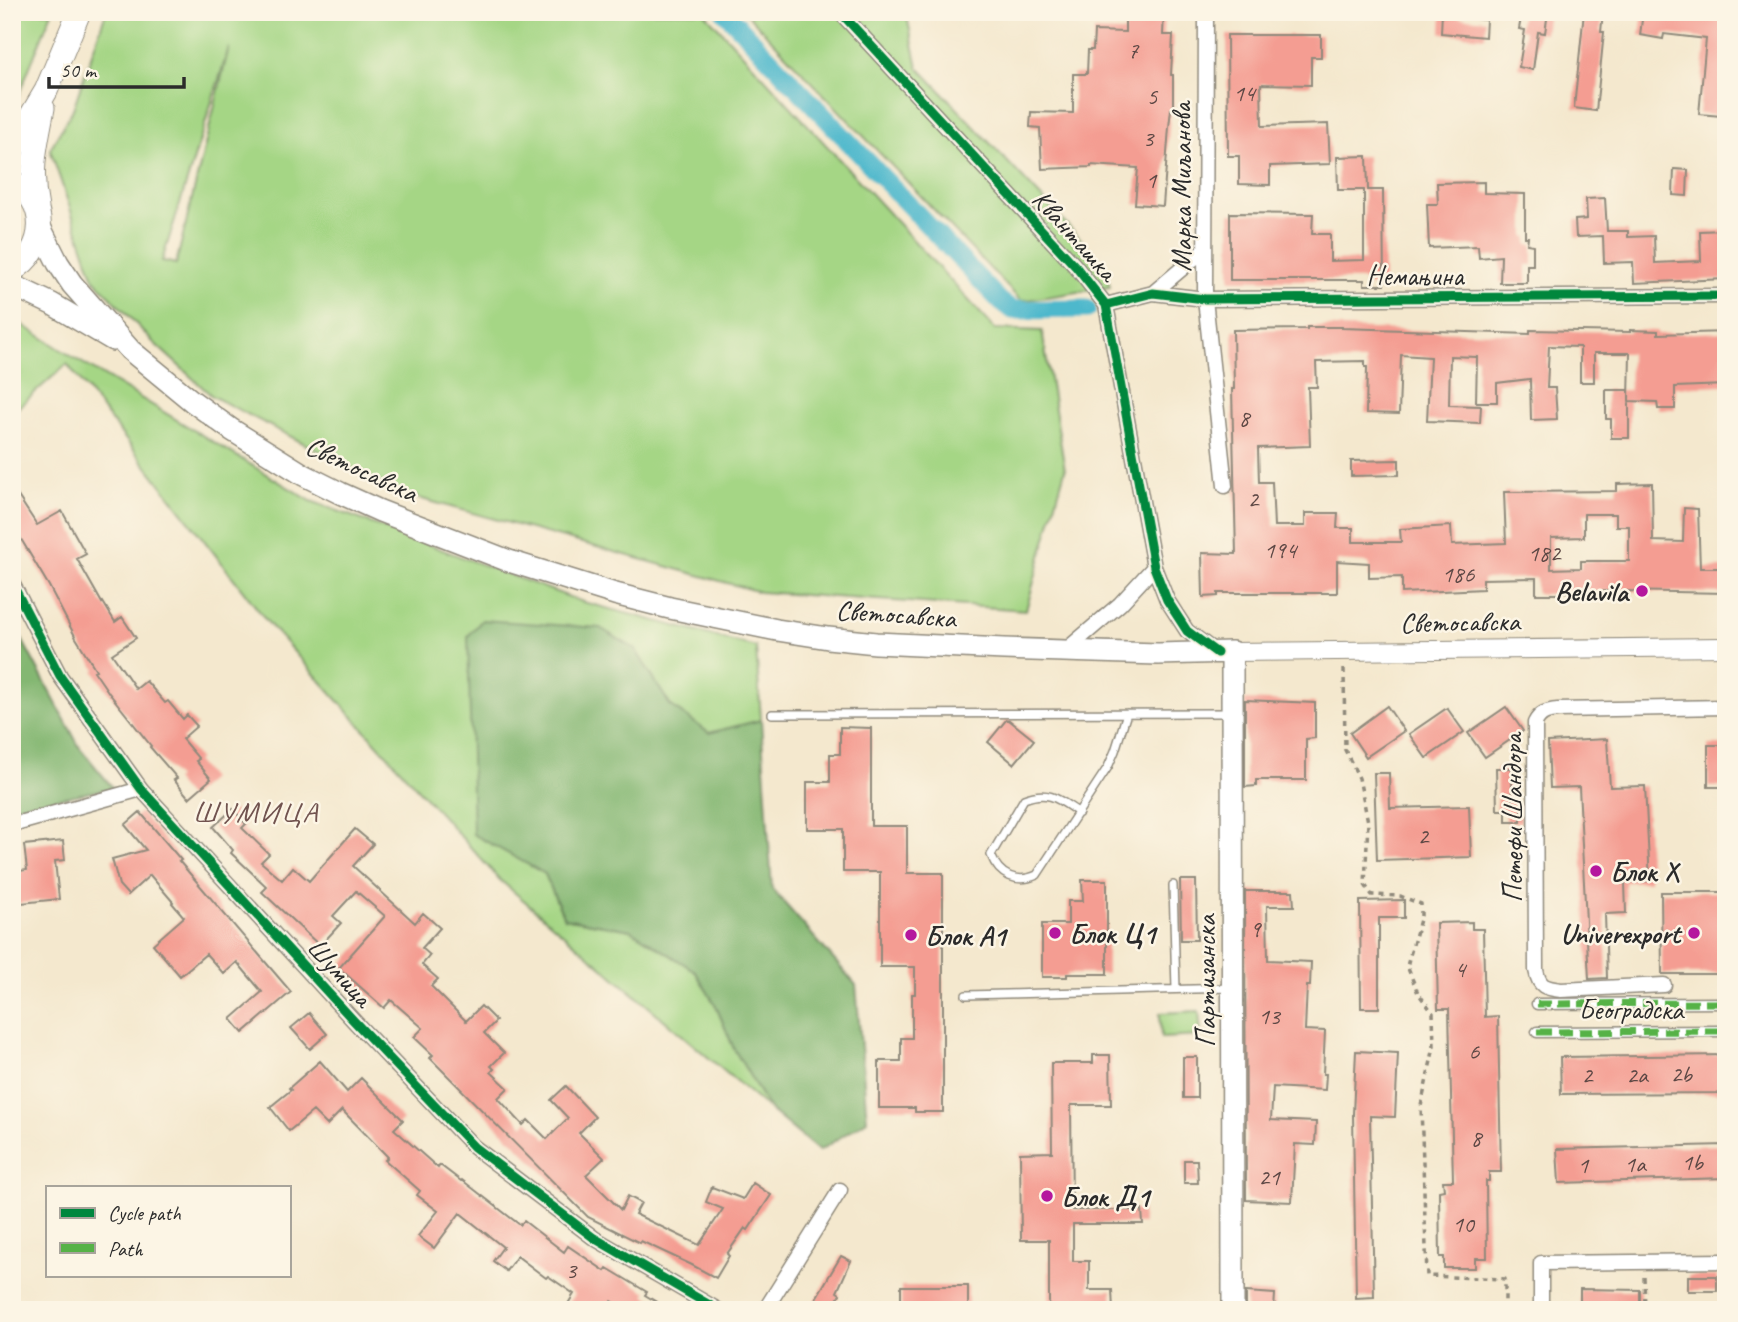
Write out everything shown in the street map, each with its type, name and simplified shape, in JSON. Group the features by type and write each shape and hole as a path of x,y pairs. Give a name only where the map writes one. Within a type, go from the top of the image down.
{"main road":[{"path":"12,148 46,91 79,12"},
{"path":"12,270 31,255 38,242 32,166 46,91"},
{"path":"12,183 29,195 58,263 72,284 130,350"},
{"path":"12,285 52,304 130,350"},
{"name":"Светосавска","path":"130,350 232,430 304,475 391,516 509,561 670,608 803,634 876,643 1065,652 1224,652"},
{"name":"Партизанска","path":"1224,652 1232,713 1233,1310"}],"street":[{"name":"Кванташка","path":"840,12 1076,267 1107,305 1154,567 1167,600 1187,631 1224,652"},
{"name":"Марка Миљанова","path":"1206,12 1205,299 1225,486"},
{"name":"Немањина","path":"1153,293 1204,250"},
{"name":"Немањина","path":"1107,305 1153,293 1205,299 1726,296"},
{"path":"1065,652 1120,604 1154,567"},
{"name":"Шумица","path":"12,583 60,676 141,789 474,1147 594,1238 718,1310"},
{"name":"Светосавска","path":"1224,652 1726,646"},
{"name":"Петефи Шандора","path":"1664,985 1561,990 1547,988 1538,981 1535,723 1539,715 1558,710 1726,708"},
{"path":"12,825 141,789"},
{"name":"Београдска","path":"1537,1003 1726,1003"},
{"name":"Београдска","path":"1537,1032 1726,1031"},
{"path":"765,1310 840,1190"},
{"path":"1541,1310 1541,1263 1726,1261"}],"lane":[{"path":"1079,813 1055,797 1039,795 1024,799 991,855 997,867 1015,879 1037,876 1079,813 1108,767 1127,713"},
{"path":"772,714 1232,713"},
{"path":"1173,885 1176,989"},
{"path":"966,995 1233,988"}],"path":[{"path":"1344,651 1345,750 1359,778 1368,822 1365,885 1372,895 1400,896 1422,904 1407,966 1418,993 1433,1013 1434,1047 1421,1106 1427,1276 1505,1279 1505,1310"},
{"path":"1644,1276 1645,1310"}],"green space":[{"path":"12,12 52,12 12,111"},
{"path":"106,12 704,12 995,329 1042,331 1065,470 1026,610 760,592 400,493 212,396 153,342 94,279 50,149 73,109","holes":["229,47 176,264 162,261"]},
{"path":"745,12 906,12 918,67 1104,264 1110,287 1021,301"},
{"path":"12,318 311,501 583,602 756,647 761,720 709,733 670,705 635,649 473,834 545,874 564,918 631,930 695,971 716,1006 734,1049 770,1110 500,880 270,625 67,364 12,413"},
{"path":"482,620 600,628 635,649 670,705 709,733 761,720 772,889 856,985 867,1120 819,1151 770,1110 734,1049 716,1006 695,971 631,930 564,918 545,874 473,834 468,636"},
{"path":"12,621 80,748 113,788 12,807"},
{"path":"1199,1011 1201,1036 1161,1038 1160,1013"}],"building":[{"path":"1125,12 1164,12 1163,35 1173,35 1173,109 1169,127 1163,206 1135,204 1138,168 1091,165 1042,169 1040,128 1030,127 1031,112 1073,113 1073,74 1087,74 1088,50 1093,50 1094,31 1125,32"},
{"path":"1442,12 1457,12 1457,17 1486,20 1485,37 1441,33"},
{"path":"1522,12 1548,12 1545,33 1538,32 1533,70 1519,67 1525,30 1519,29"},
{"path":"1584,12 1603,12 1601,32 1604,32 1596,111 1574,108"},
{"path":"1643,12 1726,12 1726,70 1721,116 1699,114 1706,39 1664,34 1663,39 1640,35"},
{"path":"1227,35 1321,35 1321,57 1311,57 1311,85 1261,84 1262,126 1328,124 1330,164 1270,166 1270,185 1239,184 1239,156 1228,156"},
{"path":"1367,156 1368,190 1383,190 1384,285 1364,285 1364,280 1230,280 1230,213 1313,214 1312,234 1330,234 1330,261 1364,260 1364,190 1338,190 1337,157"},
{"path":"1674,169 1688,170 1687,196 1673,195"},
{"path":"1484,182 1484,193 1525,194 1525,237 1528,237 1527,244 1533,245 1533,265 1527,265 1527,283 1500,283 1501,256 1479,258 1478,246 1429,248 1427,204 1438,204 1437,183"},
{"path":"1605,198 1607,231 1628,231 1628,237 1654,236 1655,263 1701,261 1700,231 1725,230 1726,279 1634,283 1633,262 1604,263 1603,236 1576,237 1575,220 1587,219 1586,199"},
{"path":"1342,327 1530,334 1530,330 1630,330 1658,331 1658,334 1726,332 1726,385 1675,387 1675,409 1658,409 1657,402 1629,401 1630,353 1594,353 1594,382 1580,382 1580,347 1549,346 1547,388 1555,388 1557,419 1531,420 1530,379 1497,383 1497,402 1476,402 1477,357 1450,356 1449,405 1481,406 1480,423 1427,421 1430,357 1401,355 1399,414 1366,413 1365,361 1316,362 1317,387 1308,387 1310,446 1258,448 1259,482 1272,482 1274,526 1305,526 1305,513 1338,513 1337,528 1353,528 1353,542 1401,542 1400,529 1451,526 1452,545 1506,543 1504,492 1617,491 1617,484 1652,483 1653,541 1683,542 1684,508 1698,509 1700,568 1726,568 1726,593 1622,591 1536,594 1536,578 1483,579 1483,589 1402,593 1402,577 1369,578 1369,563 1337,561 1337,593 1218,593 1218,596 1203,597 1202,553 1236,554 1233,330","holes":["1584,514 1616,514 1616,526 1629,526 1629,561 1581,561 1581,568 1551,569 1551,538 1584,537"]},
{"path":"1606,390 1629,390 1629,438 1611,438 1611,419 1606,419"},
{"path":"1399,460 1399,475 1351,476 1351,461"},
{"path":"12,487 37,525 62,511 86,554 77,559 102,603 115,622 122,617 136,638 112,654 136,689 146,681 183,719 187,715 197,726 182,739 211,779 189,798 174,780 177,778 150,747 94,671 96,670 12,524"},
{"path":"1245,700 1315,703 1315,738 1306,739 1306,780 1256,780 1256,786 1245,787"},
{"path":"1387,706 1404,731 1366,757 1350,733"},
{"path":"1506,707 1523,731 1485,757 1468,733"},
{"path":"1447,708 1464,732 1426,758 1409,734"},
{"path":"1006,720 1034,740 1014,764 988,742"},
{"name":"Блок А1","path":"840,727 871,728 871,826 907,826 907,873 943,873 943,1112 915,1112 915,1108 879,1108 879,1061 901,1061 901,1038 912,1038 915,967 880,967 880,872 843,872 843,829 807,829 807,782 830,782 830,754 840,754"},
{"name":"Блок Х","path":"1607,739 1610,787 1645,786 1650,881 1625,882 1626,913 1605,914 1607,978 1589,979 1579,787 1550,788 1548,742"},
{"path":"1708,745 1726,745 1726,787 1708,787"},
{"path":"1496,768 1512,768 1512,804 1521,804 1521,822 1506,822 1506,810 1497,810"},
{"path":"1374,773 1389,773 1390,808 1469,806 1471,857 1377,860"},
{"path":"233,809 246,824 242,828 269,854 261,862 282,880 293,867 309,881 355,829 373,844 353,866 415,923 423,913 440,928 422,948 430,955 422,965 438,979 431,986 466,1021 481,1006 496,1021 484,1033 504,1053 491,1066 494,1069 491,1072 508,1088 498,1098 523,1125 528,1120 547,1139 568,1118 551,1100 566,1086 595,1117 579,1133 604,1158 586,1175 621,1210 628,1196 641,1203 635,1214 699,1245 723,1209 706,1202 712,1187 743,1199 753,1183 771,1195 748,1230 745,1228 727,1254 729,1256 716,1278 588,1217 430,1058 433,1055 414,1037 423,1028 391,1000 384,1008 339,968 385,916 356,891 333,916 341,923 320,946 262,892 267,887 231,853 233,850 213,827"},
{"path":"140,812 291,992 243,1033 231,1019 262,992 237,962 224,974 206,954 180,976 153,944 184,917 150,875 128,895 119,885 112,859 146,850 125,825"},
{"path":"63,841 65,860 55,861 59,899 12,904 12,872 27,870 24,845"},
{"name":"Блок Ц1","path":"1082,880 1107,880 1107,974 1042,977 1042,924 1068,924 1068,901 1083,901"},
{"path":"1180,880 1196,880 1197,940 1181,940"},
{"path":"1245,891 1293,891 1294,906 1267,906 1268,960 1311,962 1305,1030 1325,1031 1325,1090 1273,1087 1271,1120 1316,1122 1315,1145 1295,1144 1292,1202 1246,1200"},
{"name":"Univerexport","path":"1661,892 1726,892 1726,974 1662,974"},
{"path":"1404,900 1404,918 1379,918 1379,1008 1361,1008 1360,901"},
{"path":"1472,922 1472,929 1483,929 1485,1017 1498,1016 1501,1172 1489,1172 1489,1181 1486,1181 1487,1258 1475,1258 1475,1268 1444,1268 1444,1257 1440,1257 1439,1191 1444,1190 1443,1181 1453,1181 1449,1009 1438,1009 1436,923"},
{"path":"309,1013 327,1034 310,1049 291,1028"},
{"path":"1356,1051 1398,1053 1395,1117 1370,1116 1374,1297 1356,1298 1353,1114"},
{"name":"Блок Д1","path":"1093,1055 1110,1055 1111,1105 1071,1105 1072,1210 1142,1210 1143,1224 1073,1224 1073,1261 1089,1261 1089,1290 1112,1290 1113,1310 1049,1310 1049,1240 1021,1240 1020,1153 1052,1152 1051,1063 1093,1063"},
{"path":"1726,1055 1726,1093 1561,1094 1560,1057"},
{"path":"1183,1057 1197,1057 1197,1098 1183,1098"},
{"path":"320,1061 347,1092 361,1078 403,1120 394,1129 438,1168 440,1165 462,1180 520,1225 524,1221 564,1252 568,1246 605,1271 607,1268 647,1292 645,1295 670,1310 627,1310 612,1301 606,1310 564,1310 574,1294 548,1276 546,1278 517,1256 506,1271 493,1261 503,1247 460,1213 434,1248 418,1236 438,1211 417,1195 420,1191 385,1160 388,1157 342,1110 327,1125 313,1111 289,1131 270,1107"},
{"path":"1726,1145 1726,1178 1559,1183 1557,1149"},
{"path":"1184,1160 1197,1160 1198,1183 1184,1183"},
{"path":"841,1256 851,1261 832,1310 809,1310"},
{"path":"1688,1276 1717,1276 1717,1291 1688,1291"},
{"path":"901,1286 968,1286 968,1310 901,1310"},
{"path":"1580,1289 1640,1290 1640,1310 1580,1310"},
{"path":"1246,1292 1275,1294 1274,1310 1246,1310"}],"waterway":[{"path":"725,12 1001,302 1013,310 1087,309"}],"marked path":[{"path":"1537,1004 1726,1003"},
{"path":"1537,1032 1726,1031"}],"cycle path":[{"path":"840,12 1076,267 1106,305 1154,567 1167,600 1187,631 1217,653"},
{"path":"1106,305 1153,293 1205,299 1726,296"},
{"path":"12,583 60,676 141,789 474,1147 594,1238 718,1310"}],"place":[{"name":"Belavila","path":"1642,591"},
{"name":"Блок Х","path":"1596,871"},
{"name":"Блок Ц1","path":"1055,933"},
{"name":"Univerexport","path":"1694,933"},
{"name":"Блок А1","path":"911,935"},
{"name":"Блок Д1","path":"1047,1196"}],"district":[{"name":"ШУМИЦА","path":"256,812"}]}
